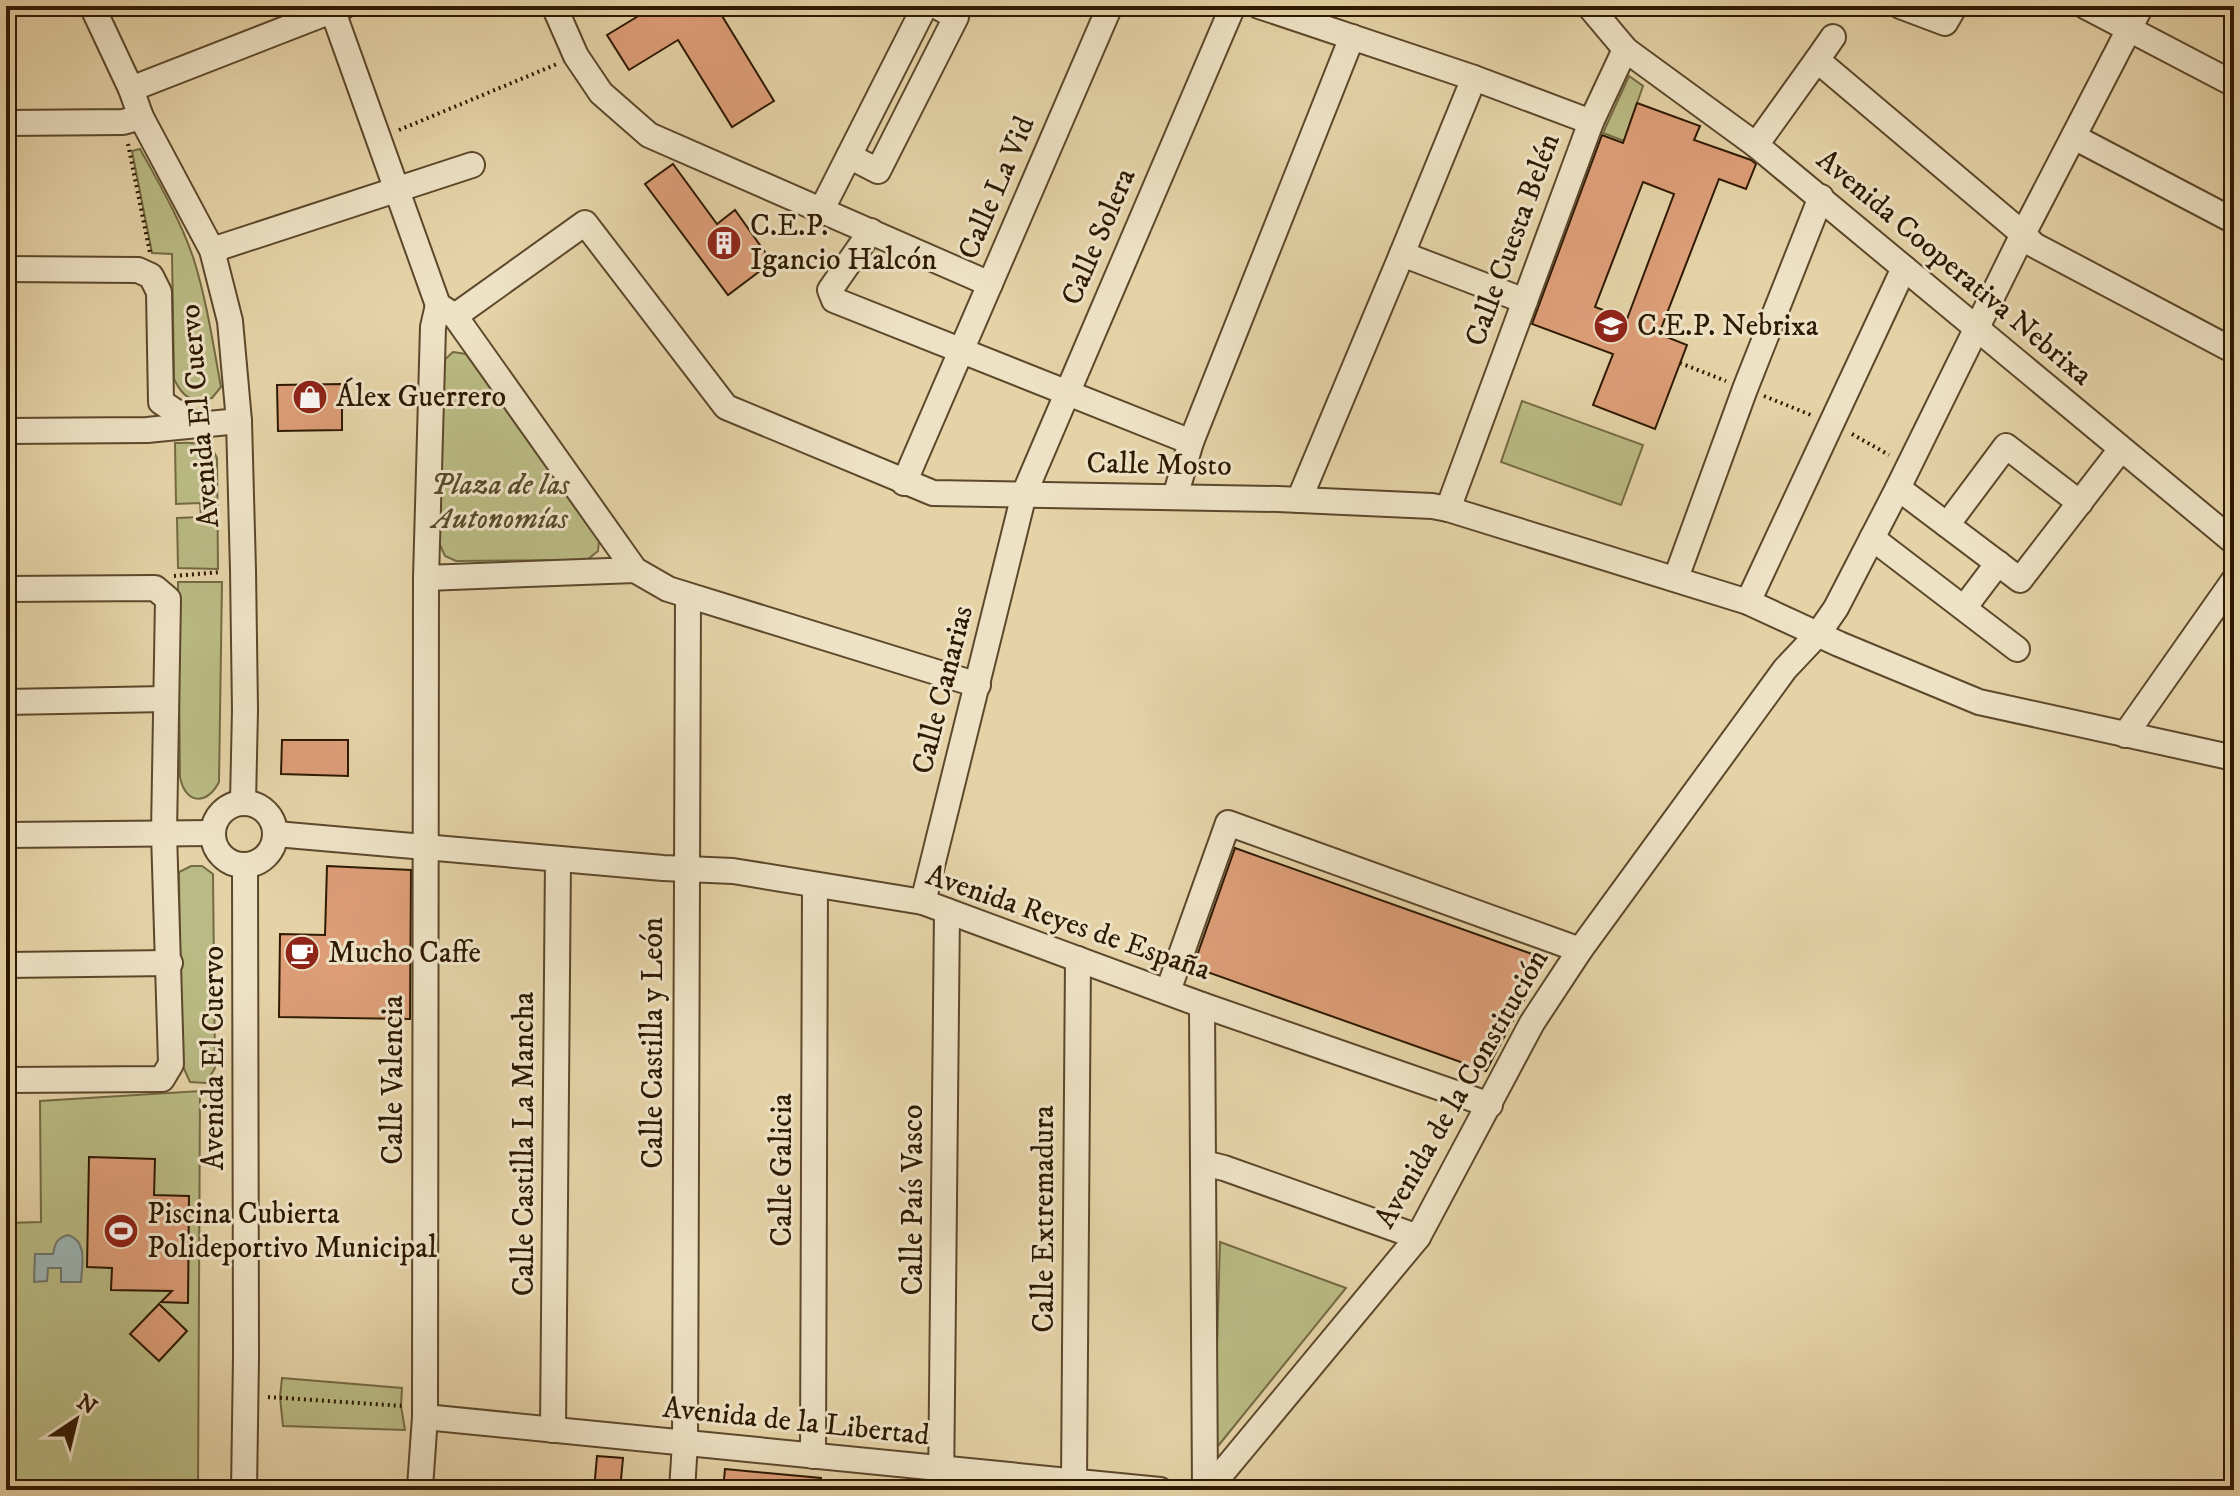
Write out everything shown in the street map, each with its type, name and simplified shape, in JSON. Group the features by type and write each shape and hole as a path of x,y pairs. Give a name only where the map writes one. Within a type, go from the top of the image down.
{"street":[{"name":"Avenida El Cuervo","path":"92,6 131,89 132,119 212,250 230,321 239,421 245,710 243,802"},
{"path":"554,6 576,56 601,93 649,135 990,284"},
{"path":"822,209 925,6"},
{"path":"849,156 878,171 956,17 936,6"},
{"name":"Calle La Vid","path":"904,483 1110,6"},
{"name":"Calle Solera","path":"1024,494 1233,6"},
{"path":"1259,6 1474,78 1591,122"},
{"path":"1589,6 1626,50"},
{"path":"1900,6 1945,23 1955,6"},
{"path":"2085,6 2234,84"},
{"name":"Avenida de la Constitución","path":"1206,1490 1418,1237 1532,1023 1580,950 1785,669 1818,634 1836,608 2141,6"},
{"path":"131,89 336,7 396,190 446,310 635,570 668,589 688,596 978,685"},
{"path":"1175,497 1191,442 1352,37"},
{"path":"1756,145 1833,37"},
{"name":"Calle Cuesta Belén","path":"1448,509 1591,122 1626,50"},
{"name":"Avenida Cooperativa Nebrixa","path":"1626,50 1821,197 2234,542"},
{"path":"1817,60 2034,245 2234,351"},
{"path":"1299,500 1474,78"},
{"path":"6,123 132,119"},
{"path":"2074,137 2234,221"},
{"path":"212,250 472,165"},
{"path":"1676,578 1745,389 1821,197"},
{"name":"Calle Mosto","path":"446,310 585,223 726,407 933,493 1299,500 1448,509 1748,602 1979,702 2234,758"},
{"path":"871,231 830,290 834,300 1191,442"},
{"path":"1402,254 1525,301"},
{"path":"1748,602 1904,268"},
{"path":"6,269 138,270 151,276 159,292 161,402 147,430"},
{"path":"446,310 433,327 426,578 635,570"},
{"path":"161,402 196,425"},
{"path":"6,431 147,430 239,421"},
{"path":"1947,525 2006,446 2080,503"},
{"path":"1898,488 2020,580 2121,449"},
{"name":"Calle Canarias","path":"923,902 1024,494"},
{"path":"1872,538 2017,649"},
{"path":"1964,608 1998,563"},
{"name":"Calle Valencia","path":"420,1487 425,1413 426,578"},
{"path":"2125,735 2234,580"},
{"path":"6,589 155,588 168,599 164,833 171,1064 162,1079 6,1080"},
{"name":"Calle Castilla y León","path":"682,1490 685,1443 688,596"},
{"path":"6,702 166,699"},
{"path":"243,802 262,808 270,815 276,834 274,844 263,859 245,865 226,859 214,844 213,833 218,816 233,804 243,802"},
{"path":"1168,991 1228,823 1580,950"},
{"path":"6,835 213,833"},
{"name":"Avenida Reyes de España","path":"276,834 733,871 923,902 1202,1005 1490,1105"},
{"name":"Calle Castilla La Mancha","path":"553,1430 558,859"},
{"name":"Avenida El Cuervo","path":"244,1490 245,865"},
{"name":"Calle Galicia","path":"813,1456 815,885"},
{"name":"Calle País Vasco","path":"942,1479 947,911"},
{"name":"Calle Extremadura","path":"1074,1481 1078,959"},
{"path":"6,965 170,963"},
{"path":"1202,1005 1206,1490"},
{"path":"1204,1163 1418,1237"},
{"name":"Avenida de la Libertad","path":"425,1413 553,1430 813,1456 942,1479 1074,1481 1160,1490"}],"path":[{"path":"378,139 576,56"},
{"path":"132,119 151,276"},
{"path":"1680,363 1745,389"},
{"path":"155,588 177,574 243,570"},
{"path":"246,1396 425,1413"}],"green space":[{"path":"1629,76 1643,86 1624,141 1603,133"},
{"path":"140,149 176,217 199,276 221,387 212,398 189,398 174,379 172,254 152,253 132,151"},
{"name":"Plaza de las Autonomías","path":"453,352 466,354 599,541 598,551 587,560 456,561 445,556 440,545 442,362"},
{"path":"1522,401 1643,445 1621,505 1501,462"},
{"path":"175,443 205,445 217,458 218,569 178,568 177,518 201,517 200,503 176,504"},
{"path":"178,582 222,582 219,782 209,795 197,799 187,793 180,777"},
{"path":"191,866 202,866 213,874 215,1068 206,1083 190,1082 181,1062 179,872"},
{"path":"200,1091 198,1490 6,1490 6,1223 41,1222 40,1101"},
{"path":"1220,1242 1346,1288 1214,1451"},
{"path":"282,1378 402,1388 405,1430 283,1426"}],"water":[{"path":"68,1235 79,1242 81,1248 81,1282 61,1282 61,1268 48,1268 47,1281 34,1282 35,1254 53,1254 57,1242"}],"building":[{"path":"655,6 716,6 774,101 732,127 678,40 629,70 607,35"},
{"path":"1637,103 1700,126 1694,140 1756,164 1746,189 1719,179 1659,334 1687,345 1655,429 1593,405 1613,354 1532,324 1602,135 1623,143","holes":["1643,182 1674,194 1627,319 1595,307"]},
{"name":"C.E.P. Igancio Halcón","path":"673,164 717,224 735,210 772,262 728,295 645,184"},
{"name":"Álex Guerrero","path":"342,384 342,430 278,431 277,385"},
{"path":"282,740 348,740 348,776 281,774"},
{"path":"1235,848 1546,959 1486,1071 1193,967"},
{"path":"327,866 411,870 410,1019 279,1017 280,934 325,935"},
{"name":"Piscina Cubierta Polideportivo Municipal","path":"89,1157 155,1159 154,1195 189,1196 188,1303 161,1302 172,1291 111,1290 112,1268 87,1267"},
{"path":"159,1304 187,1331 159,1361 130,1334"},
{"path":"597,1456 623,1458 620,1490 594,1490"},
{"path":"725,1469 821,1478 820,1490 723,1490"}],"place":[{"name":"C.E.P. Igancio Halcón","path":"724,243"},
{"name":"C.E.P. Nebrixa","path":"1611,326"},
{"name":"Álex Guerrero","path":"310,397"},
{"name":"Mucho Caffe","path":"302,953"},
{"name":"Piscina Cubierta Polideportivo Municipal","path":"121,1231"}]}
